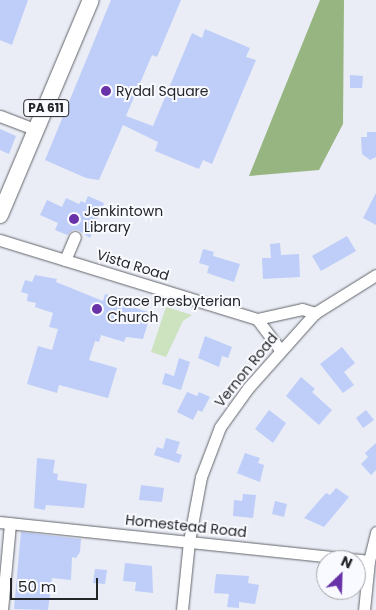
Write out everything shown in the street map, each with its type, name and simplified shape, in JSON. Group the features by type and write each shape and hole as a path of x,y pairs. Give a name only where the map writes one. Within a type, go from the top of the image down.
{"highway":[{"name":"PA 611","path":"0,215 91,0"}],"street":[{"path":"0,116 36,130"},
{"path":"66,260 75,237"},
{"name":"Vista Road","path":"0,240 256,319 302,309 316,313"},
{"name":"Vernon Road","path":"182,610 189,541 201,478 220,428 280,349 316,313 376,275"},
{"path":"256,319 280,349"},
{"path":"2,610 5,522"},
{"name":"Homestead Road","path":"5,522 369,561"},
{"path":"364,610 369,561 376,532"}],"green space":[{"path":"320,0 344,0 343,124 319,170 249,176"},
{"path":"166,307 192,315 183,321 166,357 151,352"}],"building":[{"path":"0,0 28,0 12,45 0,40"},
{"path":"111,0 181,0 157,57 152,55 126,116 153,126 192,33 202,38 205,29 250,48 246,57 256,60 212,164 203,160 199,169 155,151 158,142 123,125 99,180 86,178 45,160"},
{"path":"350,75 363,76 362,88 350,88"},
{"path":"0,129 16,136 9,154 0,150"},
{"path":"367,132 376,132 376,157 370,160 362,154 361,137 367,137"},
{"path":"376,193 376,225 363,218"},
{"name":"Jenkintown Library","path":"88,196 104,203 90,238 78,230 73,230 67,235 55,230 58,223 40,215 47,200 62,207 66,198 79,204 81,201 85,203"},
{"path":"347,236 356,251 321,271 312,256"},
{"path":"280,243 281,255 299,254 300,277 263,279 262,258 271,258 270,244"},
{"path":"203,249 214,252 213,256 240,264 234,282 207,273 209,266 199,263"},
{"path":"35,275 57,279 56,282 103,301 105,294 116,297 115,301 151,313 143,339 126,337 124,342 101,335 99,342 95,341 89,360 117,368 108,398 59,385 57,393 27,384 38,346 52,350 58,329 49,327 53,313 35,307 36,303 27,301 28,294 21,292 25,280 32,282"},
{"path":"205,336 232,347 228,358 222,356 219,367 198,358"},
{"path":"342,347 355,363 344,372 354,385 343,393 320,364"},
{"path":"179,358 190,362 181,390 162,384 165,373 174,376"},
{"path":"301,377 315,389 312,392 332,410 319,425 286,396"},
{"path":"187,392 197,396 199,392 210,397 202,412 198,410 193,420 177,412"},
{"path":"269,410 286,423 273,443 255,429"},
{"path":"366,410 374,420 363,428 356,418"},
{"path":"166,438 180,442 176,453 182,455 179,463 154,455 157,447 163,449"},
{"path":"376,443 376,470 371,475 361,464 368,457 365,453"},
{"path":"245,453 260,458 258,463 264,465 260,482 237,473"},
{"path":"37,458 55,460 53,473 58,474 57,480 87,484 84,508 46,505 45,510 34,508"},
{"path":"141,485 164,488 162,502 139,500"},
{"path":"336,488 349,497 324,527 304,518 326,493 330,495"},
{"path":"243,494 256,495 253,518 233,516 234,500 242,501"},
{"path":"275,501 287,504 284,517 272,514"},
{"path":"21,532 81,539 80,552 76,558 72,557 71,580 52,578 48,610 14,609"},
{"path":"125,563 152,566 153,593 135,591 136,582 123,581"},
{"path":"95,569 107,570 105,584 93,583"},
{"path":"216,574 249,576 248,583 259,585 255,604 239,602 239,608 227,607 229,594 214,593"}],"place":[{"name":"Rydal Square","path":"106,91"},
{"name":"Jenkintown Library","path":"74,219"},
{"name":"Grace Presbyterian Church","path":"97,309"}]}
